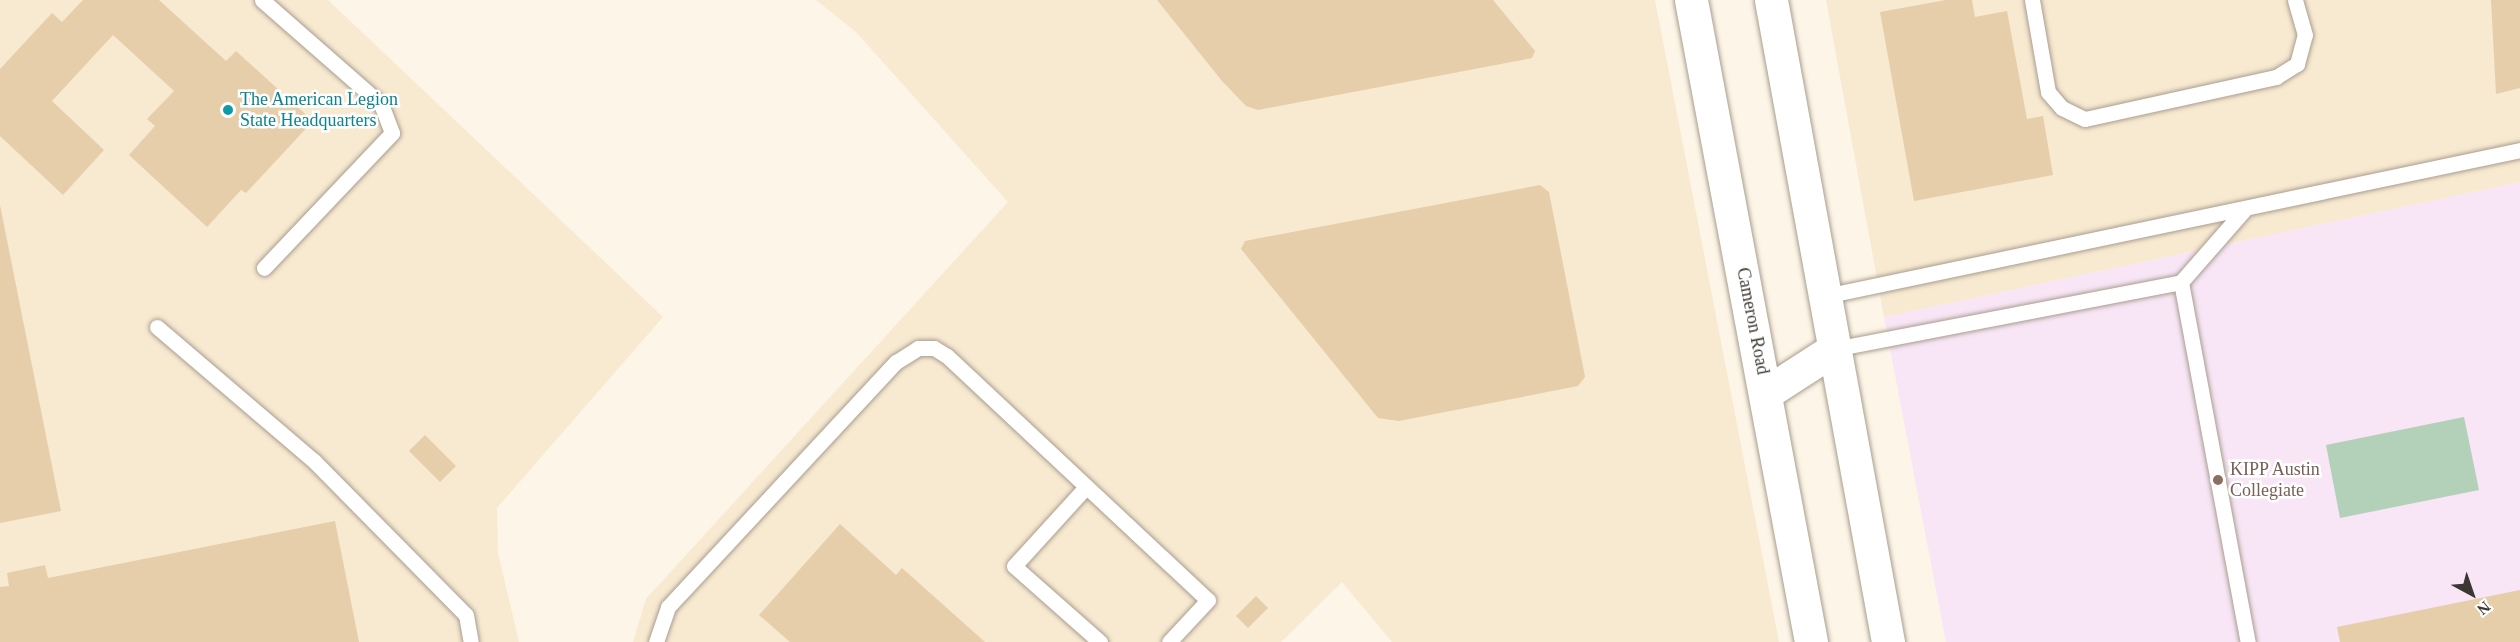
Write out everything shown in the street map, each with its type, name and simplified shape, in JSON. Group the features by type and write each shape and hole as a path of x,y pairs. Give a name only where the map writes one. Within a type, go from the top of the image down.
{"main road":[{"name":"Cameron Road","path":"1691,0 1811,642"},
{"path":"1771,0 1888,642"},
{"path":"1766,393 1834,349"}],"lane":[{"path":"262,0 381,104 392,133 264,268"},
{"path":"2032,0 2048,92 2062,108 2085,119 2276,77 2297,64 2305,35 2295,0"},
{"path":"1825,296 2520,150"},
{"path":"1834,349 2181,282 2245,209"},
{"path":"2181,282 2248,642"},
{"path":"157,327 338,485 466,615 471,642"},
{"path":"656,642 668,607 896,362 918,348 934,348 947,356 1085,488 1208,600 1169,642"},
{"path":"1085,488 1014,566 1100,642"}],"shaded area":[{"path":"0,0 328,0 663,317 497,508 498,553 519,642 0,642"},
{"path":"816,0 1655,0 1779,642 1392,642 1342,582 1281,642 633,642 646,599 1008,202 856,32"},
{"path":"1826,0 2520,0 2520,182 1884,317"},
{"name":"KIPP Austin Collegiate","path":"2520,182 2520,642 1946,642 1884,317"}],"green space":[{"path":"2464,417 2479,490 2340,518 2326,445"}],"building":[{"name":"The American Legion State Headquarters","path":"83,0 159,0 226,61 236,51 313,121 246,193 241,190 207,227 129,155 155,126 147,119 174,91 113,35 52,101 104,150 63,195 0,136 0,69 52,13 62,22"},
{"path":"1157,0 1493,0 1535,51 1532,58 1258,110 1246,106 1222,81"},
{"path":"1946,0 1972,0 1975,17 2007,11 2027,119 2043,116 2053,175 1914,201 1880,12"},
{"path":"2491,0 2520,0 2520,88 2496,94"},
{"path":"1540,185 1549,192 1585,377 1578,386 1399,421 1378,418 1241,249 1245,241"},
{"path":"0,205 61,511 0,523"},
{"path":"425,435 456,466 440,482 409,451"},
{"path":"335,521 359,642 0,642 0,587 9,586 7,573 45,565 48,578"},
{"path":"840,524 896,575 902,568 985,642 790,642 759,615"},
{"path":"2520,590 2520,642 2340,642 2337,627"},
{"path":"1256,596 1268,608 1248,628 1236,616"}],"place":[{"name":"The American Legion State Headquarters","path":"228,110"},
{"name":"KIPP Austin Collegiate","path":"2218,480"}]}
